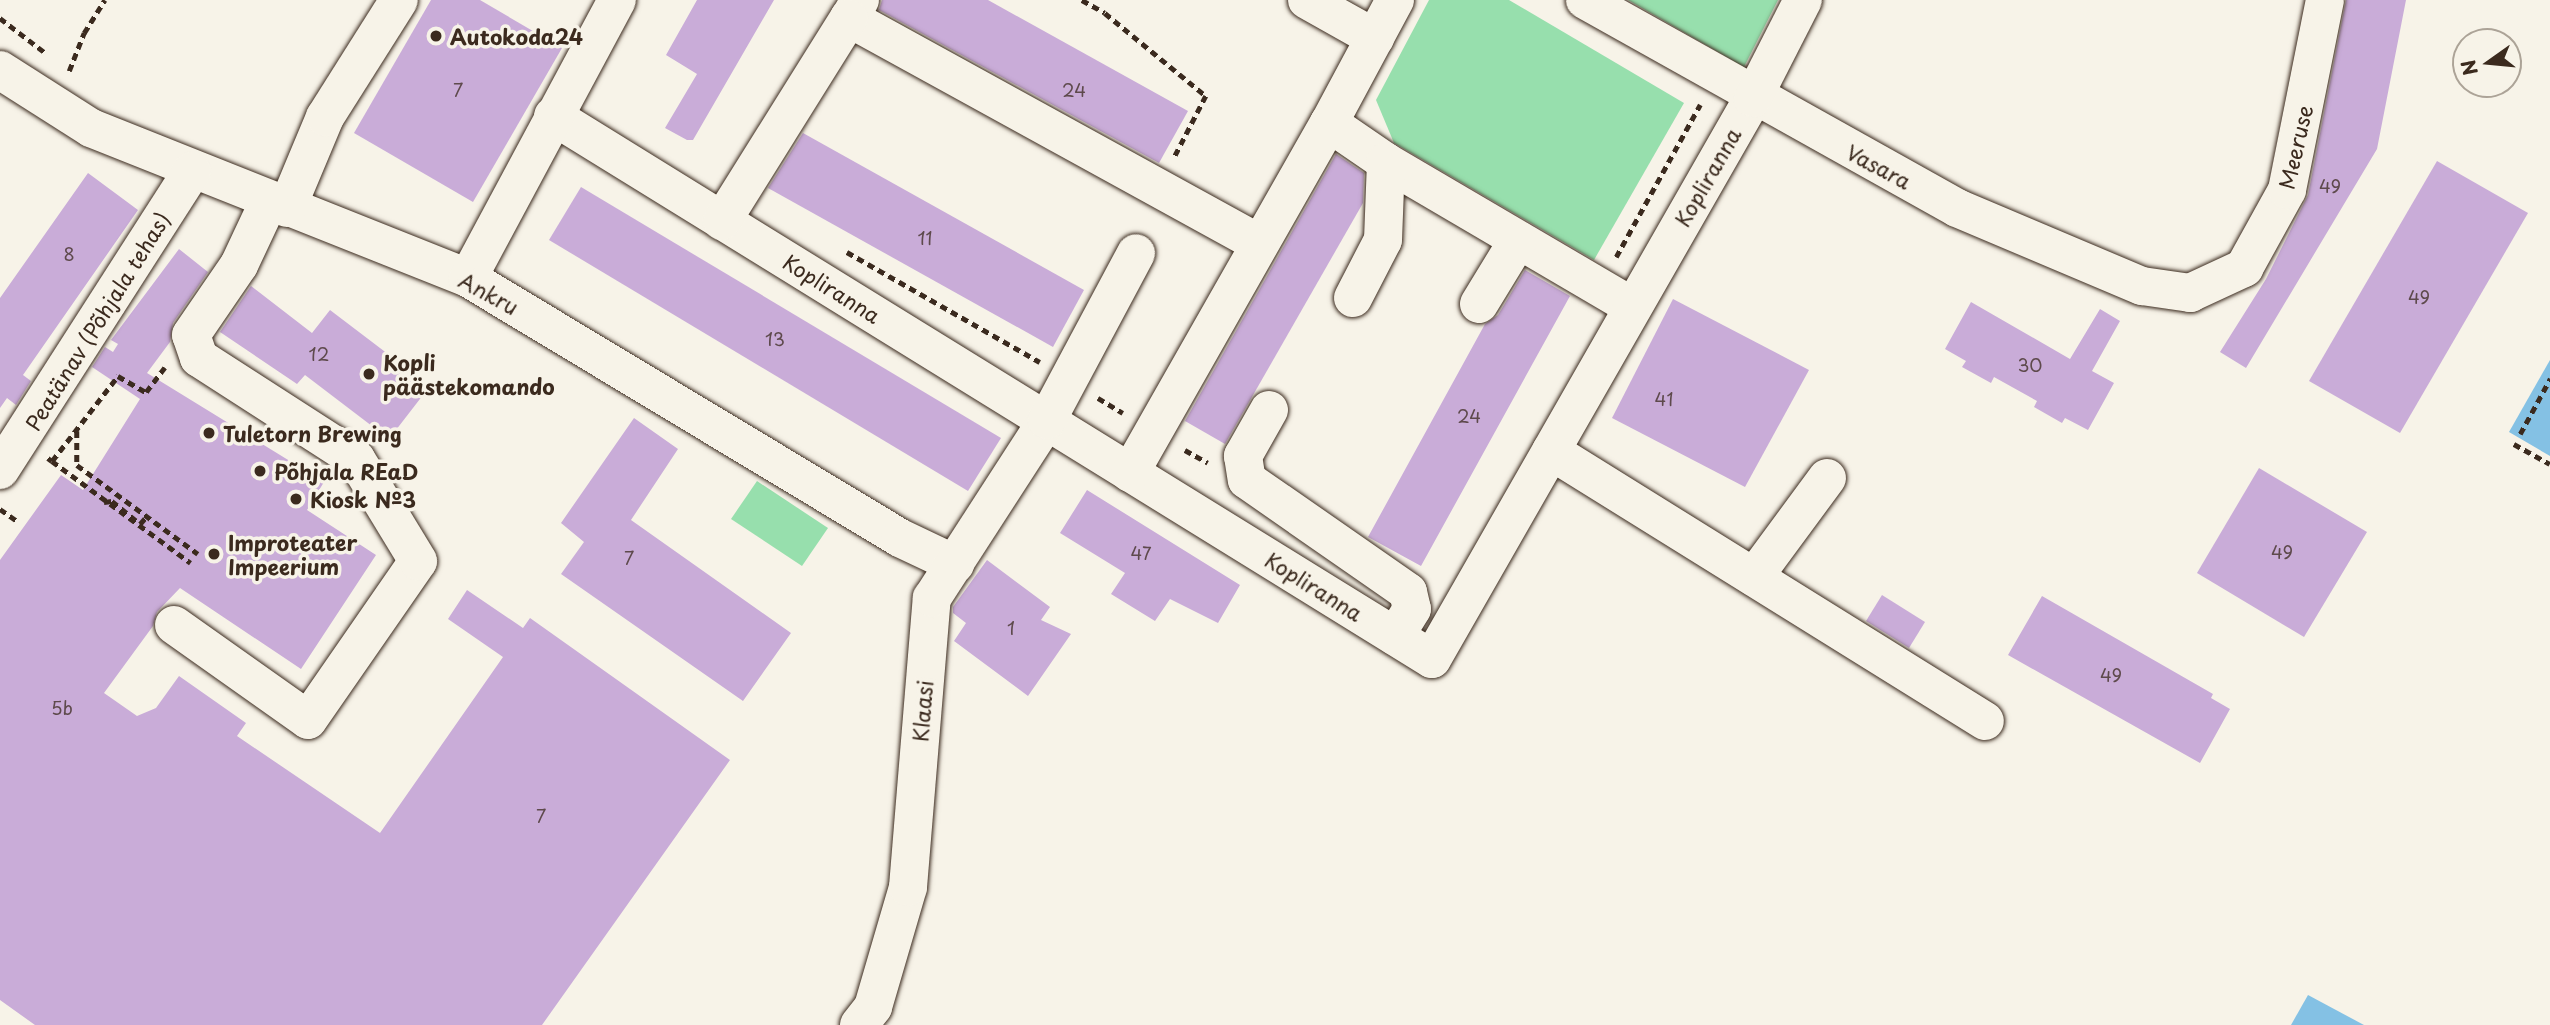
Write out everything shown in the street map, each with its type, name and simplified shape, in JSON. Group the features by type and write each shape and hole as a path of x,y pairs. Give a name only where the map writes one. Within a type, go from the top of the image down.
{"street":[{"path":"174,625 308,720 418,561 356,459 199,358 191,335 278,204 325,117 399,0"},
{"path":"468,278 617,0"},
{"path":"1307,0 1375,38"},
{"path":"1130,472 1329,122 1395,0"},
{"name":"Vasara","path":"1585,0 1753,98 1957,208 2142,286 2190,293"},
{"name":"Kopliranna","path":"554,116 1432,659 1753,98 1803,0"},
{"name":"Meeruse","path":"2190,293 2244,268 2287,190 2325,0"},
{"path":"722,221 855,9 1157,190 1258,243"},
{"name":"Ankru","path":"0,69 91,128 192,171 468,278 900,538 955,564"},
{"path":"1329,122 1386,162 1633,307"},
{"path":"1353,299 1383,240 1386,162"},
{"name":"Peatänav (Põhjala tehas)","path":"0,470 192,171"},
{"path":"1479,304 1518,240"},
{"name":"Klaasi","path":"859,1025 873,1007 908,887 932,598 1047,421 1136,253"},
{"path":"1269,410 1243,456 1251,487 1408,592 1414,603 1411,613 1395,636"},
{"path":"1551,452 1985,721"},
{"path":"1754,577 1827,478"}],"path":[{"path":"69,71 84,33 104,0"},
{"path":"1082,0 1105,13 1206,96 1157,190"},
{"path":"845,250 1251,487"},
{"path":"63,447 118,376 146,392 163,368 197,350"},
{"path":"2520,434 2550,379"},
{"path":"77,430 77,465 145,518 198,554"},
{"path":"2514,443 2550,464"},
{"path":"52,461 104,502 191,563"},
{"path":"104,502 112,501 140,524 145,518"},
{"path":"0,509 17,521"}],"green space":[{"path":"1429,0 1509,0 1684,103 1594,260 1394,143 1376,100"},
{"path":"1628,0 1778,0 1744,67"},
{"path":"757,481 828,528 802,566 731,519"}],"water":[{"path":"2550,360 2550,456 2509,432"},
{"path":"2308,995 2364,1025 2291,1025"}],"building":[{"path":"431,0 480,0 562,48 473,202 354,133"},
{"path":"697,0 774,0 693,140 687,140 665,128 697,74 666,55"},
{"path":"882,0 988,0 1188,111 1159,163 879,10"},
{"path":"2346,0 2406,0 2377,149 2246,368 2220,352 2266,279 2308,195"},
{"path":"803,133 1084,290 1053,347 768,188"},
{"path":"1336,154 1364,173 1363,203 1225,444 1185,421"},
{"path":"2437,161 2528,213 2400,433 2309,381"},
{"path":"88,173 138,210 23,375 31,381 16,405 7,398 0,408 0,298"},
{"path":"581,187 1001,438 968,491 549,240"},
{"path":"179,249 208,272 173,323 170,342 147,373 324,482 307,510 376,555 301,669 180,588 157,612 153,626 104,693 137,716 156,708 179,676 246,723 237,736 380,833 503,657 448,619 467,590 523,628 530,618 730,760 542,1025 35,1025 0,1000 0,560 61,475 83,490 140,399 92,367 105,347 113,352 118,344 111,340"},
{"path":"1525,270 1570,296 1421,566 1368,537 1485,324 1498,315"},
{"path":"251,286 312,333 330,310 430,386 389,439 305,375 297,384 220,332"},
{"path":"1673,299 1809,370 1745,487 1612,418"},
{"path":"1971,302 2070,359 2100,309 2120,321 2092,371 2114,383 2088,430 2065,418 2062,423 2034,407 2037,401 1994,377 1991,383 1962,367 1966,361 1945,349"},
{"path":"634,418 678,449 631,520 791,633 743,701 561,574 584,542 561,523"},
{"path":"2259,468 2367,532 2304,637 2197,573"},
{"path":"1087,490 1240,585 1218,623 1170,599 1155,621 1111,594 1125,573 1060,533"},
{"path":"987,560 1050,607 1041,620 1071,634 1028,696 954,641 966,623 953,613 953,607"},
{"path":"1882,595 1925,622 1909,648 1866,621"},
{"path":"2042,596 2213,694 2211,698 2230,709 2200,763 2008,655"}],"place":[{"name":"Autokoda24","path":"436,36"},
{"name":"Kopli päästekomando","path":"369,374"},
{"name":"Tuletorn Brewing","path":"209,433"},
{"name":"Põhjala REaD","path":"260,471"},
{"name":"Kiosk №3","path":"296,499"},
{"name":"Improteater Impeerium","path":"214,554"}]}
